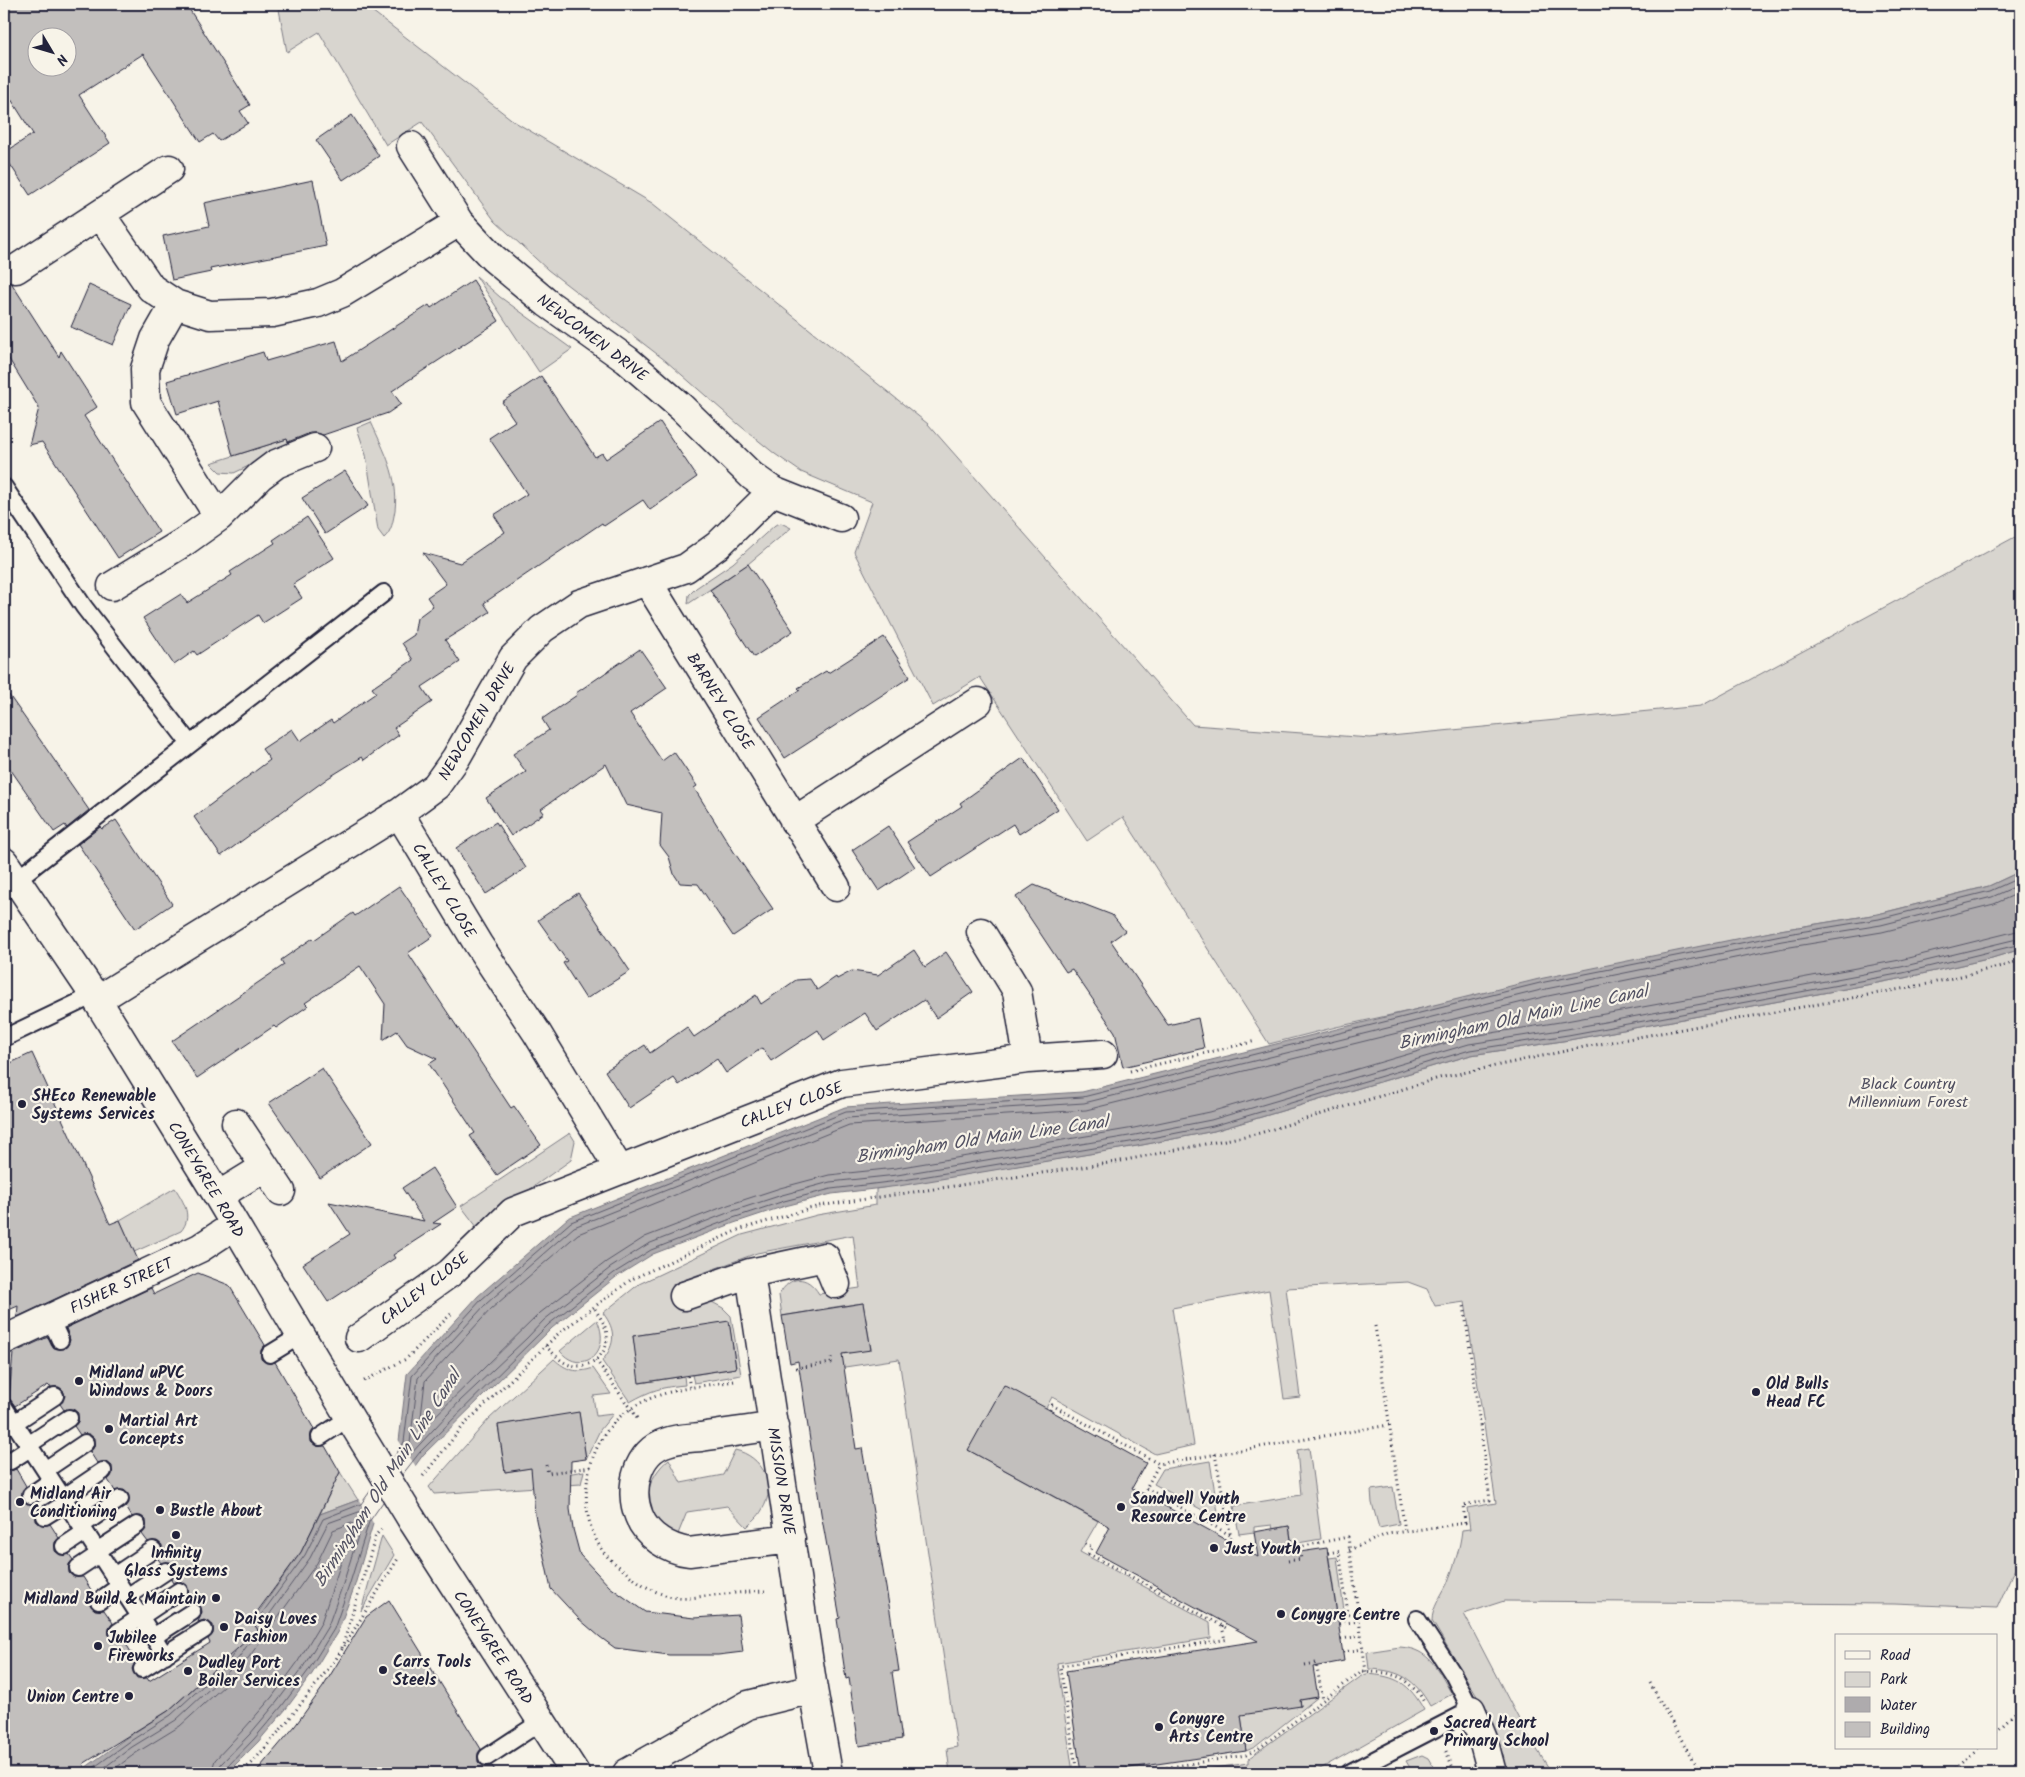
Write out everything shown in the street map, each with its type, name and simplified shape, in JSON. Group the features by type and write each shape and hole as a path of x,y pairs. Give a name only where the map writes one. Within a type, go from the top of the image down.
{"street":[{"name":"NEWCOMEN DRIVE","path":"411,146 459,222 493,258 547,303 627,360 681,407 752,476 773,491 841,518"},
{"path":"16,269 169,169"},
{"path":"101,215 152,288 175,304 210,315 272,313 318,303 342,293 459,222"},
{"path":"175,304 155,339 145,369 146,402 219,517"},
{"path":"112,586 184,542 219,517 260,476 271,468 315,448"},
{"name":"NEWCOMEN DRIVE","path":"96,998 400,813 436,786 456,758 513,658 542,629 579,604 686,568 718,545 773,491"},
{"name":"BARNEY CLOSE","path":"647,581 836,887"},
{"path":"794,821 978,702"},
{"name":"CALLEY CLOSE","path":"400,813 478,944 537,1033 619,1169"},
{"name":"CONEYGREE ROAD","path":"10,871 96,998 236,1225 346,1413 416,1527 575,1773"},
{"path":"981,932 1017,991 1028,1059"},
{"name":"CALLEY CLOSE","path":"360,1338 450,1273 513,1212 842,1083 1028,1059 1103,1054"},
{"path":"236,1123 281,1191"},
{"path":"218,1196 265,1166"},
{"name":"FISHER STREET","path":"4,1340 55,1329 200,1248 236,1225"},
{"path":"684,1296 750,1273 825,1257 836,1284"},
{"name":"MISSION DRIVE","path":"750,1273 813,1690 828,1773"},
{"path":"774,1426 666,1442 644,1458 637,1472 633,1487 634,1504 640,1519 649,1530 661,1542 675,1550 689,1552 791,1539"},
{"path":"627,1773 748,1705 813,1690"},
{"path":"1471,1710 1484,1739 1492,1773"}],"lane":[{"path":"4,487 84,607 190,744"},
{"path":"10,871 190,744 384,593"},
{"path":"4,1038 96,998"},
{"path":"270,1354 301,1335"},
{"path":"14,1423 55,1396"},
{"path":"4,1408 165,1655"},
{"path":"320,1437 346,1413"},
{"path":"10,1461 69,1418"},
{"path":"31,1495 48,1476 85,1444"},
{"path":"45,1516 103,1471"},
{"path":"64,1546 120,1499"},
{"path":"78,1568 137,1525"},
{"path":"99,1601 120,1586 153,1550"},
{"path":"120,1586 166,1572"},
{"path":"118,1632 179,1591"},
{"path":"153,1637 192,1612"},
{"path":"1349,1773 1471,1710 1453,1674 1418,1619"},
{"path":"142,1669 165,1655 192,1646 204,1630"},
{"path":"487,1757 542,1721"}],"path":[{"path":"420,1480 464,1425 559,1333 632,1279 738,1230 818,1206 1116,1162 1260,1133 1439,1078 1589,1046 1928,984 2021,960"},
{"path":"1122,1073 1256,1041"},
{"path":"1349,1550 1387,1534 1465,1522 1463,1505 1490,1500 1464,1305"},
{"path":"545,1346 562,1361 570,1365 579,1366 596,1360 607,1345 607,1335 605,1326 594,1307"},
{"path":"346,1413 406,1359 455,1310"},
{"path":"1375,1326 1405,1532"},
{"path":"766,1372 831,1363 831,1356"},
{"path":"596,1360 640,1423"},
{"path":"688,1376 690,1388"},
{"path":"1050,1410 1052,1405 1159,1464 1389,1424"},
{"path":"1215,1454 1232,1542"},
{"path":"1143,1494 1159,1464"},
{"path":"546,1465 548,1474 591,1467"},
{"path":"1146,1488 1230,1535"},
{"path":"342,1648 376,1535 383,1527"},
{"path":"240,1773 252,1763 282,1728 336,1659 400,1557 416,1527"},
{"path":"1288,1561 1301,1559 1299,1547 1348,1537 1366,1672"},
{"path":"1085,1543 1092,1547 1089,1554 1228,1629"},
{"path":"1328,1553 1339,1551 1348,1614 1358,1613"},
{"path":"1339,1624 1359,1621"},
{"path":"1222,1626 1225,1640"},
{"path":"1341,1639 1361,1636"},
{"path":"1077,1773 1060,1666 1229,1639"},
{"path":"1343,1652 1363,1649"},
{"path":"1305,1664 1316,1663 1323,1700"},
{"path":"1132,1773 1246,1755 1258,1749 1362,1672 1387,1672 1402,1678 1412,1685 1419,1693 1437,1728 1455,1773"},
{"path":"1650,1683 1700,1773"},
{"path":"1998,1730 2021,1708"},
{"path":"1952,1773 1976,1750"}],"green space":[{"path":"278,4 363,4 515,122 652,203 928,424 1193,725 1370,738 1701,706 2013,538 2021,536 2021,871 1989,886 1878,914 1780,930 1336,1027 1269,1044 1123,817 1087,841 980,677 933,706 854,552 872,502 801,472 775,454 666,361 548,270 495,221 422,122 386,145 319,32 287,52"},
{"path":"476,276 500,297 572,349 539,372"},
{"path":"371,422 389,464 395,486 394,518 384,538 378,530 366,455 357,428"},
{"path":"287,439 290,446 234,473 220,472 211,463"},
{"path":"781,523 791,528 748,564 688,604 689,595 696,588 733,563 775,525"},
{"name":"Black Country Millennium Forest","path":"2021,949 2021,1560 2012,1574 1997,1608 1894,1604 1504,1601 1464,1614 1525,1731 1552,1773 1503,1773 1490,1718 1432,1621 1435,1607 1447,1584 1454,1564 1462,1530 1470,1529 1467,1508 1496,1503 1465,1302 1435,1306 1427,1289 1408,1282 1286,1288 1300,1397 1284,1399 1269,1290 1172,1308 1194,1445 1155,1454 1052,1397 1046,1408 968,1450 1098,1521 1080,1552 1210,1622 1211,1638 1057,1663 1073,1773 950,1773 947,1749 957,1747 899,1359 838,1368 835,1355 871,1349 863,1303 828,1308 830,1323 820,1325 818,1310 782,1316 779,1295 783,1288 793,1281 804,1280 814,1287 819,1294 860,1288 853,1235 757,1253 673,1284 682,1308 698,1303 712,1302 723,1308 731,1316 741,1375 694,1383 692,1375 736,1368 729,1322 633,1336 640,1383 684,1376 685,1385 657,1390 630,1402 602,1361 610,1349 613,1337 610,1325 603,1313 639,1284 742,1235 817,1215 876,1205 876,1189 1137,1146 1214,1131 1471,1055 1569,1040 1904,978 1992,958"},
{"path":"570,1133 575,1141 571,1160 477,1227 461,1206"},
{"path":"175,1188 186,1210 185,1226 181,1231 134,1252 120,1220"},
{"path":"597,1320 601,1332 601,1343 598,1351 592,1358 585,1361 576,1361 568,1358 560,1351"},
{"path":"554,1359 572,1370 582,1371 593,1368 611,1394 593,1396 596,1416 613,1414 600,1430 586,1459 579,1413 498,1425 505,1472 541,1466 544,1478 584,1471 581,1484 434,1494 429,1487 489,1419"},
{"path":"1309,1448 1321,1539 1292,1544 1289,1526 1273,1529 1272,1525 1254,1527 1254,1532 1239,1534 1234,1506 1301,1495 1297,1450"},
{"path":"735,1450 753,1458 765,1473 768,1482 767,1500 762,1510 747,1527 727,1506 687,1512 678,1534 665,1528 655,1519 650,1511 648,1492 656,1474 669,1459 681,1483 723,1475"},
{"path":"1210,1461 1219,1519 1154,1484 1163,1469"},
{"path":"340,1472 358,1500 320,1514"},
{"path":"1393,1487 1399,1524 1379,1528 1372,1503 1371,1490"},
{"path":"382,1536 394,1555 361,1611"},
{"path":"1337,1557 1345,1619 1338,1620 1329,1558"},
{"path":"1400,1647 1411,1649 1426,1656 1437,1669 1452,1694 1430,1706 1418,1689 1406,1678 1390,1671 1369,1669 1367,1652"},
{"path":"1366,1674 1394,1679 1401,1683 1413,1693 1424,1710 1313,1773 1179,1773 1249,1763 1249,1758"},
{"path":"1318,1697 1255,1747 1246,1751 1239,1703 1301,1706 1300,1700"},
{"path":"1422,1755 1428,1758 1437,1773 1413,1773 1406,1761"}],"water":[{"name":"Birmingham Old Main Line Canal","path":"2021,871 2021,949 1992,958 1904,978 1569,1040 1471,1055 1214,1131 1137,1146 899,1186 832,1194 785,1206 734,1223 653,1254 616,1277 552,1328 423,1455 373,1524 354,1588 338,1631 312,1674 258,1742 227,1773 78,1773 126,1738 168,1711 223,1662 301,1552 320,1514 358,1500 399,1441 407,1374 478,1296 568,1218 845,1107 1082,1092 1539,979 1780,930 1878,914 1989,886"}],"pier":[{"path":"397,1438 417,1468 375,1526 357,1497"}],"building":[{"path":"4,4 186,4 250,105 240,111 248,123 219,141 213,134 200,142 143,54 79,95 110,143 30,195 4,153 33,134 4,88"},
{"path":"352,115 379,156 343,180 316,140"},
{"path":"313,180 326,246 210,269 211,272 172,280 163,236 209,226 204,203"},
{"path":"4,278 12,284 59,357 61,351 97,407 84,416 159,532 118,558 42,442 29,445 39,408 4,351"},
{"path":"473,280 499,321 392,391 401,404 388,413 323,435 310,433 288,442 287,439 233,456 218,401 177,414 167,381 263,352 266,361 336,341 342,361 429,305 431,308"},
{"path":"89,285 131,304 113,345 71,327"},
{"path":"541,376 595,457 602,453 606,459 660,422 697,477 650,510 643,500 604,526 602,523 484,603 490,612 445,640 460,662 422,687 432,702 394,728 399,735 364,760 362,757 328,778 221,856 194,817 270,760 262,749 292,729 300,741 331,720 333,723 376,693 372,688 413,660 402,643 414,635 417,618 433,606 427,597 446,584 423,553 460,563 505,532 494,515 527,494 489,438 515,421 502,402"},
{"path":"345,471 368,506 325,534 302,498"},
{"path":"307,517 334,558 293,584 302,598 263,623 258,615 197,655 194,651 174,665 143,618 181,594 187,603 232,575 230,572 275,543 273,540"},
{"path":"748,564 793,631 754,657 710,590"},
{"path":"884,637 910,677 785,758 759,717 800,690 798,688 826,671 828,673"},
{"path":"640,649 667,688 630,713 662,761 674,752 697,786 694,788 734,852 773,909 733,936 698,884 680,883 674,874 669,857 660,845 662,813 626,805 606,764 541,809 544,813 511,836 486,798 526,772 513,754 549,730 542,719"},
{"path":"4,688 89,810 67,828 65,825 54,832 4,760"},
{"path":"1023,758 1058,809 1019,834 1013,824 931,877 907,842 962,806 960,803"},
{"path":"116,820 172,904 135,929 78,844 100,827 102,829"},
{"path":"496,822 526,868 486,894 456,848"},
{"path":"888,826 915,867 879,891 852,850"},
{"path":"1034,885 1112,915 1125,931 1111,941 1168,1025 1198,1018 1204,1048 1123,1067 1115,1032 1072,969 1066,972 1016,897"},
{"path":"399,886 433,936 408,953 511,1108 514,1106 541,1145 497,1175 470,1136 475,1133 429,1064 437,1059 407,1045 397,1031 383,1040 385,1004 360,966 305,1003 308,1006 276,1028 274,1026 197,1078 172,1041 284,965 281,960 313,938 314,940 353,913 355,916"},
{"path":"578,893 630,971 586,999 563,963 567,961 538,920"},
{"path":"914,950 925,967 946,952 973,992 936,1018 924,1000 877,1031 865,1013 824,1040 818,1030 771,1061 762,1048 726,1073 717,1059 679,1085 674,1078 629,1108 605,1071 645,1045 650,1053 687,1027 694,1037 756,995 761,1004 796,980 810,979 817,990 836,977 837,979 852,971 878,975"},
{"path":"32,1053 110,1224 120,1220 138,1260 17,1317 18,1306 4,1312 4,1066"},
{"path":"322,1068 372,1143 320,1178 269,1103"},
{"path":"432,1168 457,1207 433,1223 441,1224 393,1255 395,1258 328,1302 303,1264 350,1234 329,1202 424,1221 402,1188"},
{"path":"198,1273 229,1285 265,1345 261,1350 261,1359 266,1363 275,1362 314,1429 311,1433 311,1442 316,1446 325,1446 340,1472 301,1552 251,1620 258,1630 168,1711 83,1764 89,1773 4,1773 4,1468 10,1471 16,1469 26,1486 22,1491 23,1500 27,1504 37,1503 40,1508 36,1512 36,1521 41,1525 50,1524 59,1538 55,1542 55,1551 60,1555 69,1554 73,1560 69,1564 69,1573 74,1577 83,1577 93,1593 90,1597 91,1606 95,1610 104,1610 113,1623 109,1628 109,1637 114,1641 124,1640 136,1661 132,1669 137,1678 147,1678 149,1681 210,1643 208,1639 213,1634 213,1625 204,1620 198,1622 202,1612 201,1607 196,1603 186,1604 184,1600 188,1595 187,1585 179,1581 173,1583 171,1580 175,1575 175,1566 170,1562 161,1563 158,1559 162,1554 162,1545 157,1541 148,1542 142,1534 146,1529 146,1520 141,1516 132,1517 126,1507 129,1503 128,1494 124,1490 115,1491 108,1480 112,1475 112,1466 107,1462 97,1463 90,1452 94,1447 94,1438 89,1434 80,1435 74,1426 78,1422 78,1413 73,1409 64,1410 60,1404 65,1396 63,1390 59,1387 50,1387 48,1385 15,1406 9,1398 13,1353 48,1337 54,1348 64,1349 70,1340 66,1328 151,1288 154,1294"},
{"path":"863,1303 871,1350 842,1354 856,1449 862,1448 890,1611 899,1671 892,1672 902,1739 859,1746 849,1678 846,1679 837,1619 840,1618 821,1513 798,1361 790,1363 782,1316"},
{"path":"729,1321 736,1368 639,1383 633,1336"},
{"path":"1004,1385 1146,1463 1132,1488 1258,1557 1254,1532 1289,1526 1293,1553 1327,1548 1344,1661 1313,1667 1318,1697 1300,1700 1301,1706 1241,1715 1246,1751 1095,1773 1081,1773 1066,1671 1258,1641 1096,1553 1110,1527 968,1450"},
{"path":"579,1412 586,1459 571,1461 570,1509 580,1555 610,1587 645,1612 694,1618 738,1615 743,1652 718,1655 669,1655 615,1648 579,1619 551,1589 535,1515 531,1468 505,1472 498,1425"},
{"name":"Carrs Tools Steels","path":"389,1600 481,1749 478,1753 478,1762 483,1766 492,1766 497,1773 255,1773 295,1726 323,1687 366,1617"}],"place":[{"name":"SHEco Renewable Systems Services","path":"22,1104"},
{"name":"Midland uPVC Windows & Doors","path":"79,1381"},
{"name":"Old Bulls Head FC","path":"1756,1392"},
{"name":"Martial Art Concepts","path":"109,1429"},
{"name":"Midland Air Conditioning","path":"20,1502"},
{"name":"Sandwell Youth Resource Centre","path":"1121,1507"},
{"name":"Bustle About","path":"160,1510"},
{"name":"Infinity Glass Systems","path":"176,1535"},
{"name":"Just Youth","path":"1214,1548"},
{"name":"Midland Build & Maintain","path":"216,1598"},
{"name":"Conygre Centre","path":"1281,1614"},
{"name":"Daisy Loves Fashion","path":"224,1627"},
{"name":"Jubilee Fireworks","path":"98,1646"},
{"name":"Carrs Tools Steels","path":"383,1670"},
{"name":"Dudley Port Boiler Services","path":"188,1671"},
{"name":"Union Centre","path":"129,1696"},
{"name":"Conygre Arts Centre","path":"1159,1727"},
{"name":"Sacred Heart Primary School","path":"1434,1731"}]}
